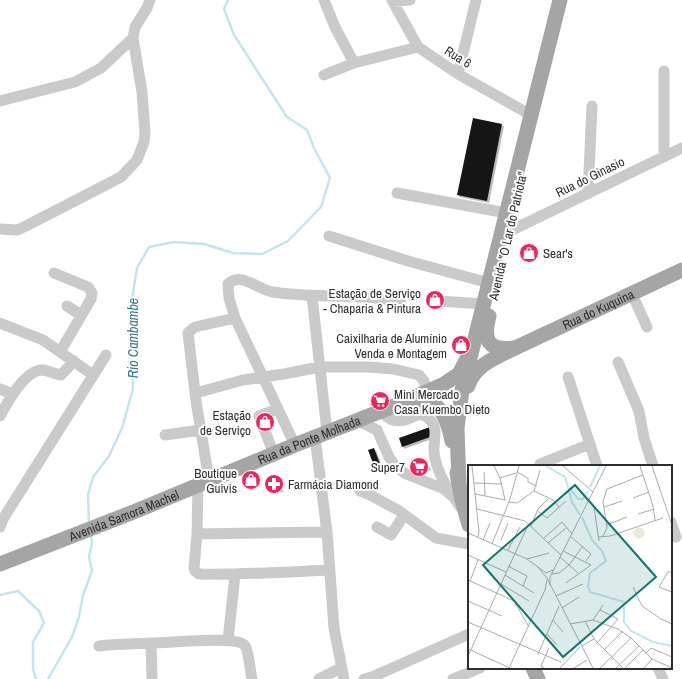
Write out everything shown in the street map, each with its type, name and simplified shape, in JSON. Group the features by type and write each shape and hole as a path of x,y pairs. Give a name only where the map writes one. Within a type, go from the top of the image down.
{"main road":[{"name":"Avenida \"O Lar do Patriota\"","path":"458,482 457,428 462,390 560,0"},
{"name":"Avenida \"O Lar do Patriota\"","path":"515,348 500,349 493,347 488,341 486,332 566,0"},
{"name":"Rua do Kuquina","path":"515,348 682,270"},
{"name":"Avenida \"O Lar do Patriota\"","path":"457,428 473,374 484,365 515,348"},
{"path":"388,408 451,381 459,374 471,351"},
{"name":"Avenida \"O Lar do Patriota\"","path":"388,408 423,401 434,405 443,413 449,425 458,482 467,518"},
{"name":"Rua da Ponte Molhada","path":"246,465 388,408"},
{"name":"Avenida Samora Machel","path":"1,561 46,546 136,511 203,480 246,465"},
{"path":"533,669 538,679"}],"street":[{"path":"0,229 17,230 26,226 121,177 137,160 144,142 145,133 142,92 133,38 136,24 147,8 150,0"},
{"path":"324,0 335,27 354,63"},
{"path":"392,0 410,0"},
{"name":"Rua 6","path":"392,0 418,47 458,74 531,115"},
{"path":"458,74 476,0"},
{"path":"0,101 75,82 101,68 133,38"},
{"path":"324,75 354,63 418,47"},
{"path":"664,71 664,157"},
{"path":"588,194 592,106"},
{"name":"Rua do Ginasio","path":"510,232 682,148"},
{"path":"397,193 507,213"},
{"path":"329,236 408,261 489,282"},
{"path":"54,273 91,290 92,296 60,352"},
{"path":"295,445 235,318 228,291 228,284 232,280 238,279 272,292 312,296 362,297 401,301"},
{"path":"632,294 647,327"},
{"path":"312,296 319,367 321,435 329,570 334,628 344,679"},
{"path":"439,300 484,304"},
{"path":"67,306 81,315"},
{"path":"235,318 195,327 190,330 189,340 201,430 203,480 194,568 195,572 199,574 235,575 329,570"},
{"path":"0,323 43,340 93,375"},
{"path":"0,528 4,518 106,354"},
{"path":"0,416 13,394 32,374 44,370 61,375 74,361"},
{"path":"618,362 639,412 644,438 653,465"},
{"path":"196,393 243,380 319,367 369,367 393,369 420,375 424,381 427,391"},
{"path":"568,377 597,465"},
{"path":"0,389 13,394"},
{"path":"388,408 384,414 389,419 405,420 416,414 423,415 434,425 436,432 434,450 436,466 451,495 467,518"},
{"path":"274,454 259,416 278,409"},
{"path":"356,420 377,430 389,457 395,466 406,474 444,489 451,495"},
{"path":"164,435 201,430"},
{"path":"540,465 590,444"},
{"path":"360,491 382,501 436,538 468,544"},
{"path":"376,527 391,535 404,515"},
{"path":"672,525 676,536"},
{"path":"197,534 327,532"},
{"path":"228,640 235,575"},
{"path":"364,679 372,677 468,634"},
{"path":"99,646 115,644 228,640 239,642 246,646 252,679"},
{"path":"151,643 152,679"},
{"path":"319,679 341,668"},
{"path":"658,669 663,679"},
{"path":"453,679 475,673"}],"building":[{"path":"473,118 502,124 487,201 457,195"},
{"path":"430,427 433,436 402,447 399,438"},
{"path":"374,448 380,464 374,466 368,450"},
{"name":"Super7","path":"425,460 429,468 412,474 409,466"},
{"name":"Farmácia Diamond","path":"279,476 281,490 269,491 267,478"}],"waterway":[{"name":"Rio Cambambe","path":"89,523 88,495 93,477 109,456 122,428 133,389 131,306 137,268 149,247 174,242 204,244 233,253 262,254 288,241 321,207 330,178 314,148 307,130 287,117 234,35 224,9 228,0"},
{"name":"Rio Cambambe","path":"48,679 72,637 79,617 83,595 92,571 89,557 92,543 91,534"},
{"path":"0,595 18,591 39,611 44,623 33,642 33,669 36,679"}],"place":[{"name":"Sear's","path":"529,253"},
{"name":"Estação de Serviço - Chaparia & Pintura","path":"435,300"},
{"name":"Caixilharia de Alumínio Venda e Montagem","path":"461,345"},
{"name":"Mini Mercado Casa Kuembo Dieto","path":"380,401"},
{"name":"Estação de Serviço","path":"265,422"},
{"name":"Super7","path":"419,467"},
{"name":"Boutique Guivis","path":"251,480"},
{"name":"Farmácia Diamond","path":"274,484"}]}
